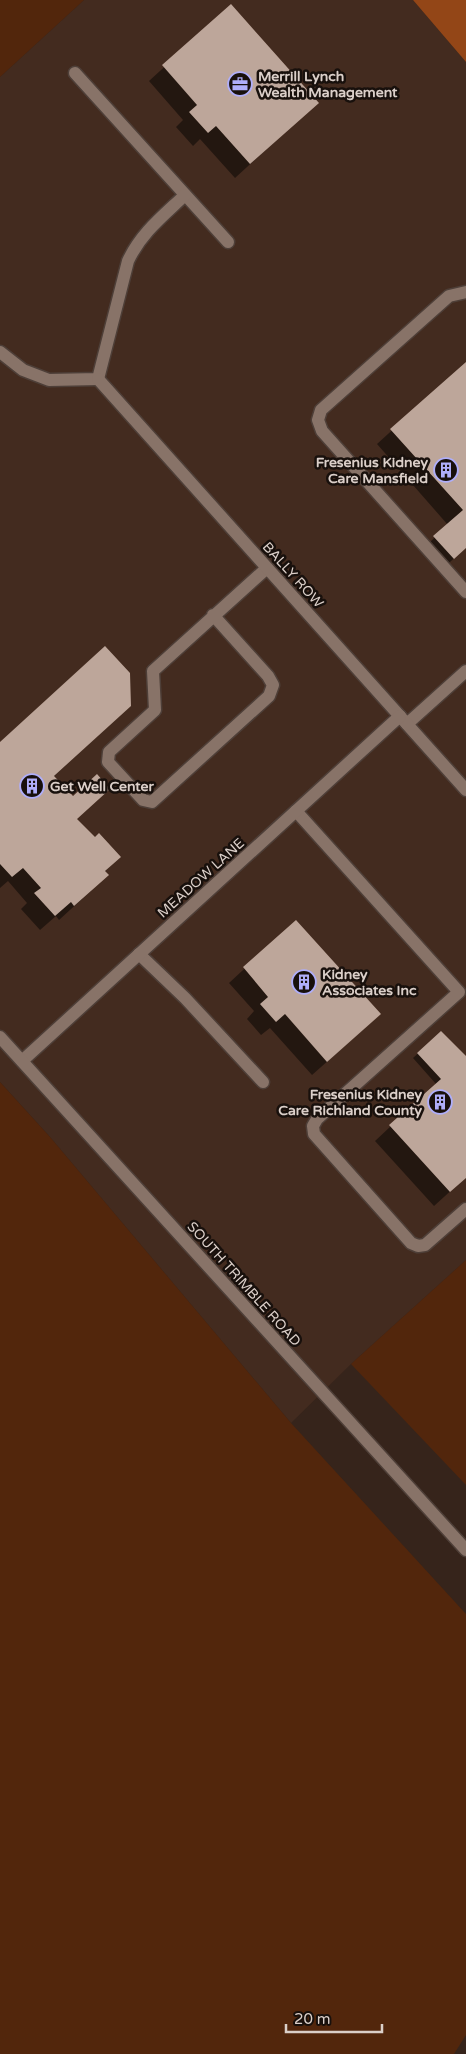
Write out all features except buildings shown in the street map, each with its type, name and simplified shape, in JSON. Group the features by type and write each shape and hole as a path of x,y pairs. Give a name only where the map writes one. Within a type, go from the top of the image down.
{"street":[{"path":"75,73 228,242"},
{"path":"0,352 23,370 49,380 98,379 128,261 135,245 146,231 185,196"},
{"path":"466,292 449,296 322,410 318,420 322,431 466,592"},
{"name":"BALLY ROW","path":"98,379 466,790"},
{"path":"213,615 268,676 273,685 269,696 152,802 143,800 108,762 109,752 155,710 153,671 213,615 267,568"},
{"name":"MEADOW LANE","path":"22,1061 296,811 404,720 466,671"},
{"path":"296,811 459,992 317,1119 313,1126 314,1134 411,1243 418,1246 425,1245 466,1209"},
{"path":"139,954 185,998 263,1082"},
{"name":"SOUTH TRIMBLE ROAD","path":"0,1037 466,1550"}],"shaded area":[{"path":"0,0 84,0 0,77"},
{"path":"84,0 413,0 466,62 466,1260 351,1364 291,1423 50,1137 0,1082 0,77"},
{"path":"413,0 466,0 466,62"},
{"path":"0,1082 50,1137 291,1423 466,1614 466,2035 454,2054 0,2054"},
{"path":"466,1260 466,1485 351,1364"}],"place":[{"name":"Merrill Lynch Wealth Management","path":"240,84"},
{"name":"Fresenius Kidney Care Mansfield","path":"446,470"},
{"name":"Get Well Center","path":"32,786"},
{"name":"Kidney Associates Inc","path":"304,982"},
{"name":"Fresenius Kidney Care Richland County","path":"440,1102"}]}
